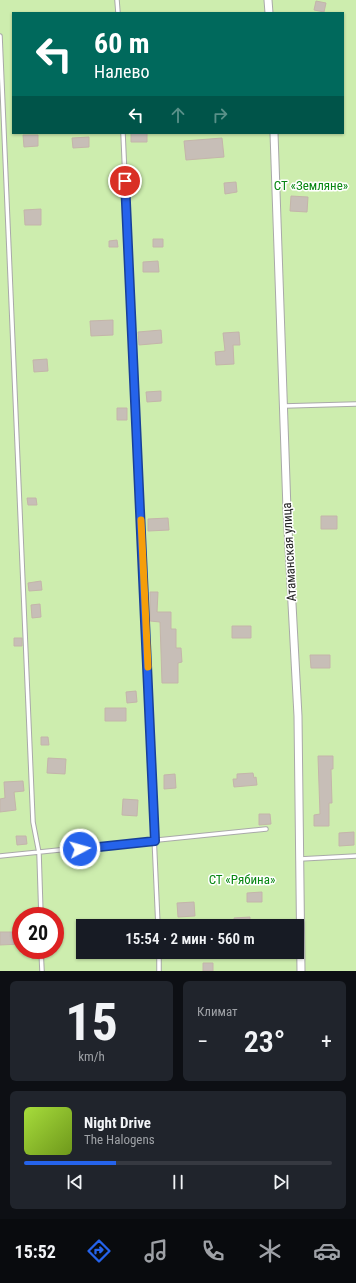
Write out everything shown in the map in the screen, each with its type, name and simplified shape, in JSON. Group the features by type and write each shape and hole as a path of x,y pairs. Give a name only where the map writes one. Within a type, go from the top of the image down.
{"street":[{"path":"268,0 269,12"},
{"name":"Атаманская улица","path":"274,134 284,406 298,716 298,859 301,971"}],"lane":[{"path":"117,0 118,12"},
{"path":"0,36 33,822 39,853 40,907"},
{"path":"123,134 158,919"},
{"path":"284,406 356,404"},
{"path":"0,856 266,829"},
{"path":"298,859 356,856"},
{"path":"41,959 42,971"},
{"path":"159,959 159,971"}],"green space":[{"path":"0,0 356,0 356,971 0,971"}],"building":[{"path":"316,1 326,3 324,12 314,10"},
{"path":"131,134 147,134 147,142 131,142"},
{"path":"23,135 38,135 38,146 24,147"},
{"path":"89,137 89,147 73,148 72,138"},
{"path":"222,138 224,157 186,160 184,141"},
{"path":"236,182 237,192 225,194 224,183"},
{"path":"291,196 308,197 307,212 290,211"},
{"path":"41,209 41,225 25,225 24,210"},
{"path":"153,239 163,239 163,247 153,247"},
{"path":"117,240 118,247 109,247 109,241"},
{"path":"158,261 159,272 143,272 143,262"},
{"path":"113,320 113,335 91,336 90,321"},
{"path":"161,330 162,343 139,345 138,332"},
{"path":"239,332 240,345 233,345 234,364 216,365 215,352 225,351 223,333"},
{"path":"47,359 48,371 34,372 33,360"},
{"path":"161,391 161,401 147,402 146,392"},
{"path":"117,408 127,408 127,420 117,420"},
{"path":"27,498 36,498 37,505 28,505"},
{"path":"321,516 337,516 337,529 321,529"},
{"path":"168,518 169,530 148,531 148,519"},
{"path":"41,581 42,590 29,591 28,583"},
{"path":"150,592 158,592 157,612 171,612 171,629 176,629 176,648 181,648 182,662 178,663 178,683 162,683 160,622 150,621"},
{"path":"40,604 41,617 32,618 31,605"},
{"path":"232,626 251,626 251,638 232,638"},
{"path":"14,638 22,638 22,646 14,646"},
{"path":"310,655 330,655 330,668 311,668"},
{"path":"136,691 137,702 127,703 126,692"},
{"path":"105,708 126,708 126,721 105,721"},
{"path":"41,737 48,737 49,745 41,745"},
{"path":"318,756 333,756 333,769 331,769 332,803 329,803 329,826 314,826 314,815 320,814"},
{"path":"48,758 66,759 65,774 47,773"},
{"path":"253,773 254,778 256,777 257,785 234,787 233,779 237,779 237,774"},
{"path":"175,774 176,788 164,789 164,775"},
{"path":"23,781 24,791 14,792 16,810 0,812 0,799 5,798 4,782"},
{"path":"123,799 138,800 137,816 122,815"},
{"path":"259,814 270,814 271,824 259,825"},
{"path":"354,832 354,845 339,846 339,833"},
{"path":"16,836 26,836 27,844 17,845"},
{"path":"262,892 262,902 247,902 247,893"},
{"path":"194,902 195,916 178,917 177,903"},
{"path":"250,917 250,919 234,919"},
{"path":"0,932 12,932 12,944 0,945"},
{"path":"203,963 213,963 213,971 203,971"}],"slow traffic":[{"path":"141,520 148,667"}],"route":[{"path":"80,849 155,841 125,181"}],"park label":[{"name":"СТ «Земляне»","path":"311,185"},
{"name":"СТ «Рябина»","path":"242,879"}]}
